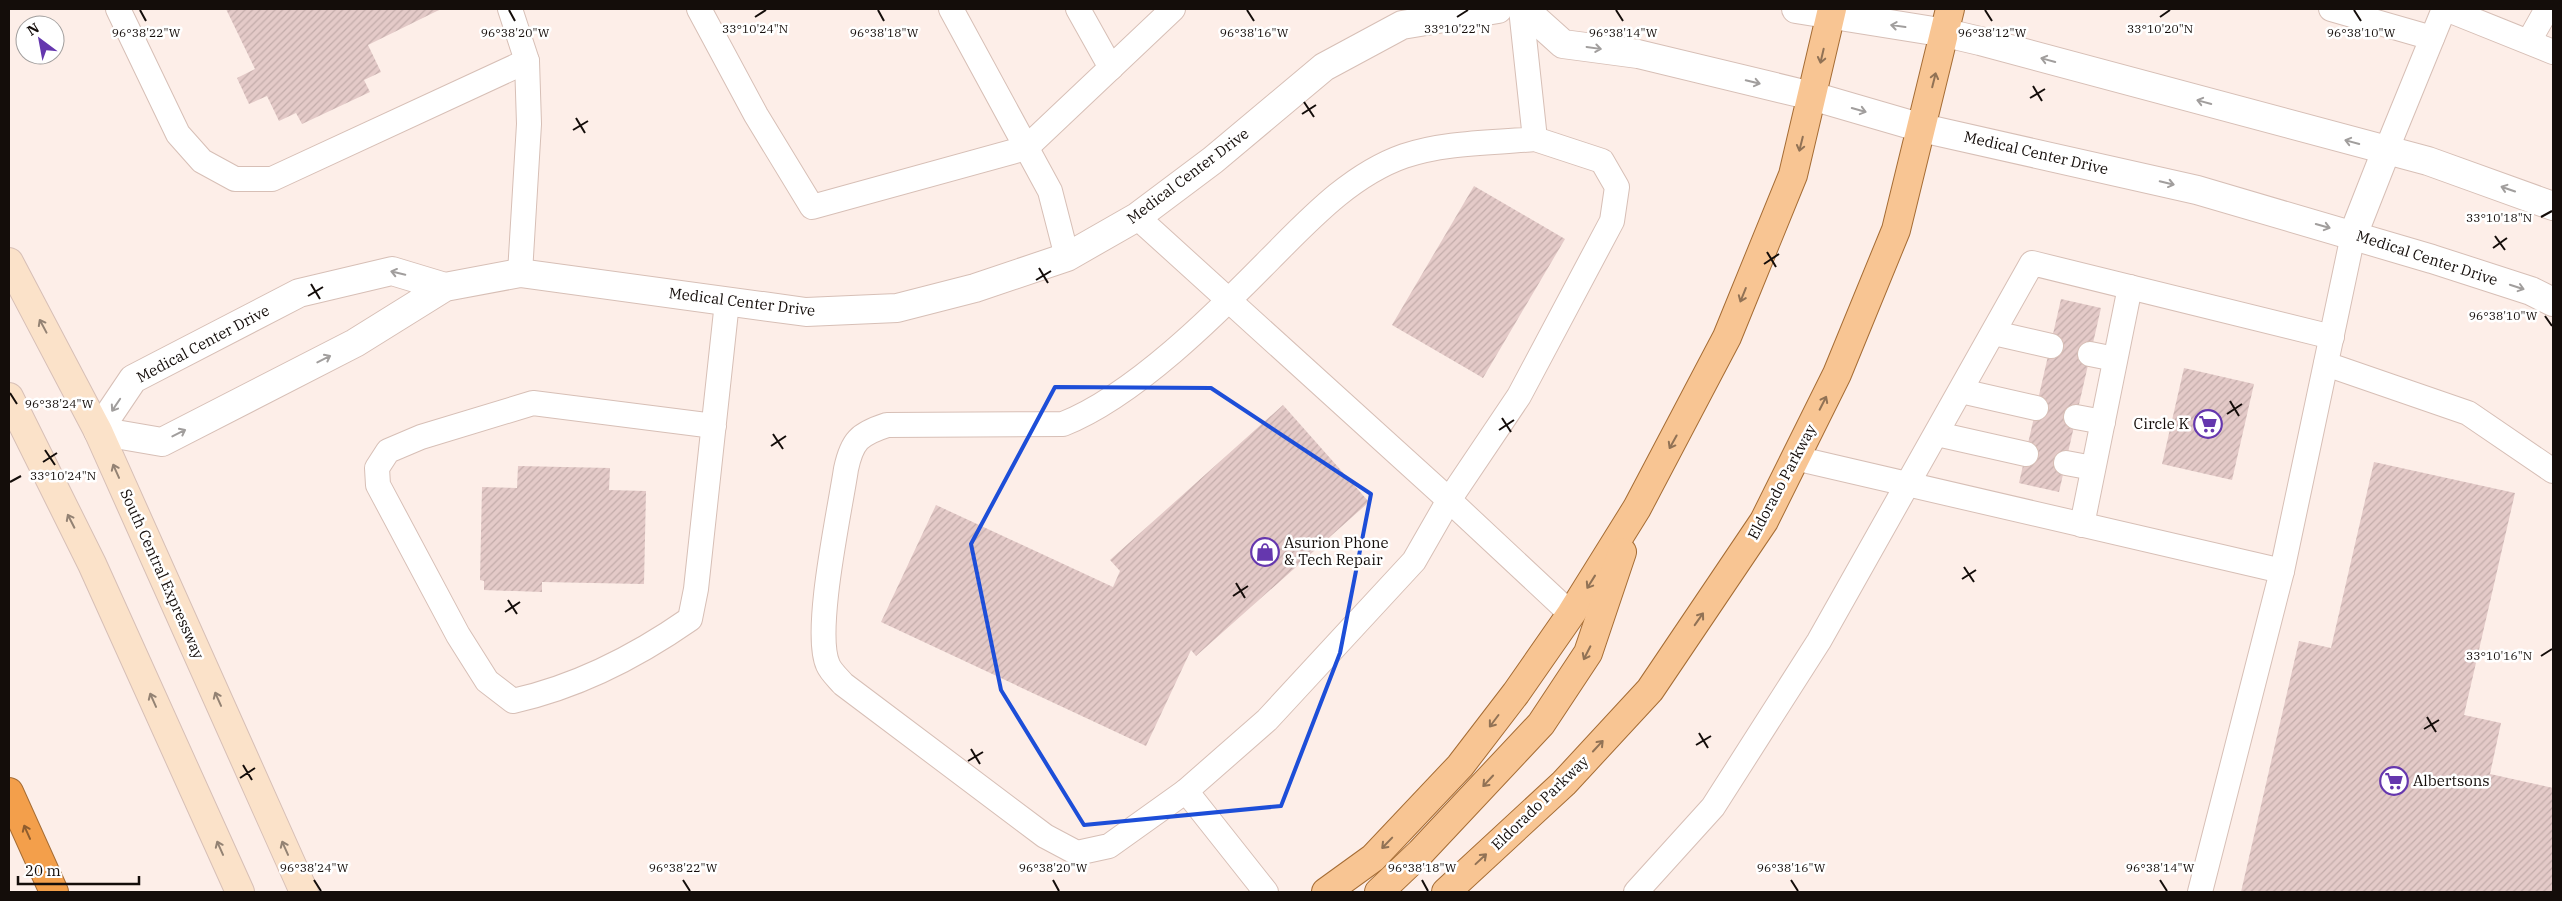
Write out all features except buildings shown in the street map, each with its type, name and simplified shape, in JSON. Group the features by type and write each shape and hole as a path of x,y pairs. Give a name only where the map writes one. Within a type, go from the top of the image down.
{"highway":[{"path":"9,792 54,892"}],"main road":[{"path":"1326,892 1373,858 1460,766 1516,693 1571,614 1636,508 1727,336 1793,175 1832,12"},
{"name":"Eldorado Parkway","path":"1446,892 1564,782 1650,690 1764,521 1837,374 1893,238 1948,21"},
{"name":"South Central Expressway","path":"9,262 98,431 304,892"},
{"path":"9,397 92,564 240,892"},
{"path":"1379,892 1420,853 1542,724 1588,653 1636,508"}],"street":[{"name":"Medical Center Drive","path":"445,286 392,271 299,293 133,379 98,431 162,442 355,343 445,286 520,273 806,312 897,308 975,288 1067,258 1137,217 1213,160 1324,68 1402,25 1498,9"},
{"name":"Medical Center Drive","path":"1522,9 1563,44 1638,54 1812,96 1922,128 2197,190 2353,235 2531,291 2553,302"},
{"path":"1796,9 1948,21 2428,161 2553,206"},
{"path":"2353,235 2386,150"}],"lane":[{"path":"118,9 178,134 202,161 235,179 272,179 527,62"},
{"path":"510,9 527,62 529,124 520,273"},
{"path":"698,9 756,115 812,207 1026,148 1174,9"},
{"path":"951,9 1050,191 1067,258"},
{"path":"1078,9 1111,68"},
{"path":"1522,9 1535,139"},
{"path":"2331,9 2432,38"},
{"path":"2386,150 2445,9 2553,52"},
{"path":"2528,41 2547,9"},
{"path":"1535,139 1602,161 1617,187 1612,221 1519,396 1449,500 1414,561 1267,720 1186,791 1109,846 1077,853 1045,836 842,684 828,665 824,644 824,608 850,450 867,431 887,425 1063,424 1083,416 1145,374 1229,300 1324,207 1366,173 1403,156 1438,147 1535,139"},
{"path":"1137,217 1449,500 1571,614"},
{"path":"2200,892 2282,571 2353,235"},
{"path":"1636,892 1713,808 1819,641 1962,391 2032,263 2332,337"},
{"path":"2082,525 2130,287"},
{"path":"714,426 533,403 421,436 388,451 377,468 378,485 458,635 488,681 513,701 542,694 615,663 661,639 690,619 696,589 714,426 727,302"},
{"path":"1994,333 2051,346"},
{"path":"2090,354 2115,359"},
{"path":"2326,364 2468,413 2553,471"},
{"path":"1962,391 2036,408"},
{"path":"2076,417 2102,422"},
{"path":"1937,434 2026,454"},
{"path":"1795,458 2282,571"},
{"path":"2066,463 2093,468"},
{"path":"1186,791 1266,892"}],"highlighted area":[{"path":"1055,387 1211,388 1371,494 1340,653 1281,806 1084,825 1001,690 971,544"}],"place":[{"name":"Circle K","path":"2208,424"},
{"name":"Asurion Phone & Tech Repair","path":"1265,552"},
{"name":"Albertsons","path":"2394,781"}]}
